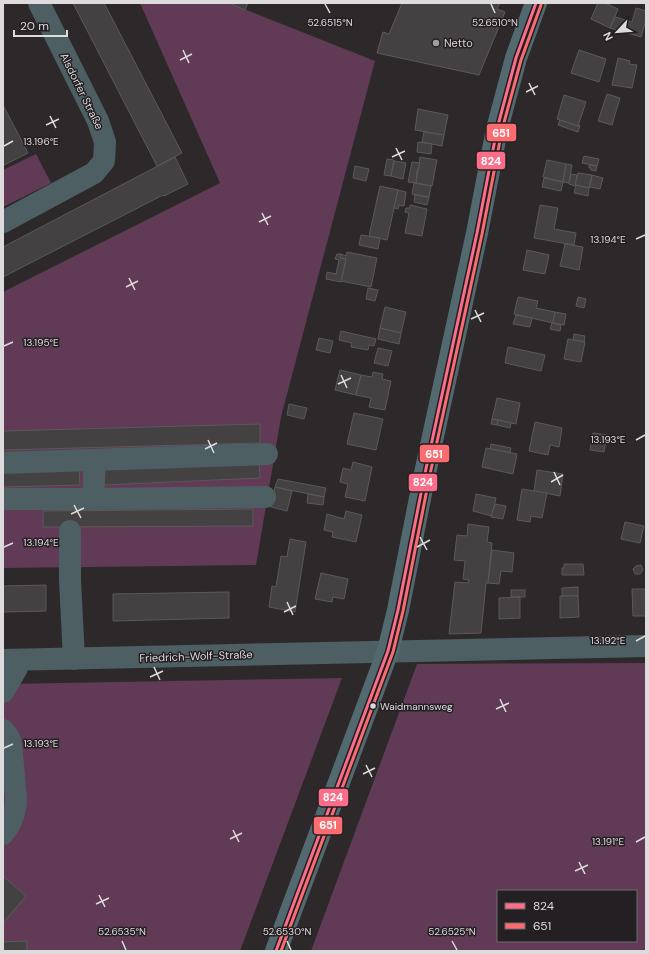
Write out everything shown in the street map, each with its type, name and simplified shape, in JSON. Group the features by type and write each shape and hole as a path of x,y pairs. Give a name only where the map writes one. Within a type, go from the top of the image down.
{"main road":[{"path":"276,951 388,651 398,610 424,478 477,233 497,129 516,58 536,3"}],"street":[{"name":"Alsdorfer Straße","path":"3,222 94,173 104,161 105,142 98,121 39,3"},
{"path":"3,463 268,454"},
{"path":"93,500 95,460"},
{"path":"3,498 93,500 265,497"},
{"path":"70,531 70,580 74,659"},
{"path":"388,651 646,646"},
{"name":"Friedrich-Wolf-Straße","path":"12,660 388,651"},
{"path":"3,692 16,670 12,660"},
{"path":"3,730 11,743 16,798 13,819 6,825"}],"shaded area":[{"path":"140,3 229,3 375,61 281,417 256,565 3,568 3,292 220,183"},
{"path":"36,154 51,183 3,207 3,170"},
{"path":"646,663 646,951 311,951 417,664"},
{"path":"342,678 240,951 3,951 3,684"}],"building":[{"path":"73,3 104,3 182,153 157,166"},
{"path":"229,3 248,3 245,10"},
{"name":"Netto","path":"402,3 500,3 497,9 505,12 479,75 377,53 383,32 389,34"},
{"path":"598,3 605,3 618,9 610,28 591,19"},
{"path":"636,8 646,11 646,20 641,37 610,28 615,17 632,22"},
{"path":"579,50 606,59 599,82 571,73"},
{"path":"618,58 630,61 629,64 637,65 632,88 612,85"},
{"path":"607,94 620,98 612,125 598,121"},
{"path":"564,95 586,102 578,126 557,119"},
{"path":"3,105 28,153 4,165 3,164"},
{"path":"418,109 448,115 444,135 415,130"},
{"path":"560,120 578,126 580,125 578,132 558,125"},
{"path":"424,132 444,135 442,146 422,142"},
{"path":"418,142 432,144 431,154 417,152"},
{"path":"584,156 599,159 597,166 582,163"},
{"path":"175,157 188,184 164,196 163,195 3,277 3,247"},
{"path":"420,157 437,160 432,186 416,183"},
{"path":"387,159 394,160 391,176 384,175"},
{"path":"547,160 566,164 563,182 543,177"},
{"path":"394,161 406,163 403,179 391,176"},
{"path":"412,162 420,163 417,170 416,183 408,182"},
{"path":"566,164 572,165 569,183 563,182"},
{"path":"589,165 597,166 596,171 591,170"},
{"path":"355,166 369,169 366,181 353,178"},
{"path":"578,173 592,175 589,188 575,185"},
{"path":"571,174 577,175 575,186 569,184"},
{"path":"592,175 603,178 600,189 590,187"},
{"path":"544,178 563,182 561,191 542,187"},
{"path":"414,183 431,186 429,197 412,194"},
{"path":"576,185 589,188 588,196 574,193"},
{"path":"380,186 398,190 387,240 369,236"},
{"path":"398,190 406,192 404,206 399,205 398,209 394,208"},
{"path":"415,195 429,197 427,205 414,202"},
{"path":"410,205 427,209 422,236 405,233 409,213 405,212 406,208 410,208"},
{"path":"540,205 558,208 554,229 576,233 574,245 534,238"},
{"path":"361,235 380,238 378,249 359,245"},
{"path":"565,244 583,247 579,270 560,266"},
{"path":"527,250 549,255 545,274 523,270"},
{"path":"347,252 377,258 371,287 341,281 346,259 340,258 341,254 346,256"},
{"path":"337,254 341,254 340,258 346,259 341,282 326,279 327,272 336,274 339,260 335,259"},
{"path":"368,288 378,290 375,301 366,299"},
{"path":"518,297 538,301 536,308 555,312 553,323 514,314"},
{"path":"578,297 586,299 584,308 576,306"},
{"path":"385,307 406,312 401,333 380,328"},
{"path":"555,312 566,314 564,325 553,323"},
{"path":"516,315 532,318 530,327 513,324"},
{"path":"552,323 561,325 560,331 550,329"},
{"path":"380,328 401,333 399,344 378,339"},
{"path":"341,331 376,339 374,346 369,345 368,350 351,347 352,343 339,340"},
{"path":"574,334 585,336 584,342 573,340"},
{"path":"319,338 333,341 330,353 316,350"},
{"path":"568,339 585,342 581,362 564,359"},
{"path":"508,347 545,355 541,371 505,363"},
{"path":"378,348 392,351 388,366 374,363"},
{"path":"340,370 361,375 356,395 335,390"},
{"path":"373,372 383,374 382,379 391,381 385,410 369,407 371,398 356,395 361,375 372,377"},
{"path":"497,398 520,403 516,424 492,419"},
{"path":"289,404 307,408 304,419 287,415"},
{"path":"354,413 383,419 376,450 347,444"},
{"path":"492,419 498,420 497,425 491,424"},
{"path":"498,420 511,423 510,428 497,425"},
{"path":"535,422 562,428 559,447 550,445 548,455 529,451"},
{"path":"260,424 260,443 3,450 3,431"},
{"path":"593,433 607,435 604,452 590,450"},
{"path":"491,444 511,448 510,453 490,449"},
{"path":"486,448 517,454 513,474 482,467"},
{"path":"259,462 260,478 104,485 103,469"},
{"path":"353,462 372,467 365,501 345,497 348,484 340,482 343,468 351,470"},
{"path":"79,469 80,485 3,487 3,471"},
{"path":"537,470 563,474 560,496 534,491"},
{"path":"278,479 326,488 324,497 275,487"},
{"path":"275,487 292,491 287,511 271,507"},
{"path":"522,489 547,493 542,518 531,516 530,522 517,520"},
{"path":"308,494 324,497 323,505 307,503"},
{"path":"476,494 496,498 492,516 473,511"},
{"path":"495,504 506,506 503,519 491,517"},
{"path":"253,509 253,526 43,527 43,511"},
{"path":"346,511 362,515 356,542 332,537 333,532 324,530 327,514 344,519"},
{"path":"625,522 644,526 640,543 621,539"},
{"path":"468,524 489,527 487,542 492,543 481,633 449,634 455,582 468,583 469,580 463,579 465,561 454,560 457,535 467,536"},
{"path":"290,539 306,542 295,612 269,607 272,586 276,587 281,556 287,557"},
{"path":"492,550 514,553 512,572 501,571 499,584 488,583"},
{"path":"564,564 583,564 584,575 562,575 562,568 564,568"},
{"path":"641,565 643,570 640,574 635,574 633,569 636,566"},
{"path":"321,573 348,579 344,599 333,597 332,602 315,599"},
{"path":"46,585 46,611 3,612 3,586"},
{"path":"578,587 578,596 562,596 562,588"},
{"path":"632,589 646,589 646,616 633,616"},
{"path":"511,590 525,590 525,597 511,597"},
{"path":"229,592 229,618 113,621 113,594"},
{"path":"560,596 578,596 579,617 560,618"},
{"path":"520,597 520,618 499,619 499,598"},
{"path":"3,876 26,896 4,922 3,921"},
{"path":"27,941 27,951 3,951 3,942"}],"transit line":[{"name":"824","path":"276,951 388,651 398,610 424,478 477,233 497,129 516,58 536,3"},
{"name":"651","path":"281,951 393,652 403,611 429,479 482,234 502,130 521,60 541,5"}],"place":[{"name":"Netto","path":"436,43"},
{"name":"Waidmannsweg","path":"373,706"}]}
